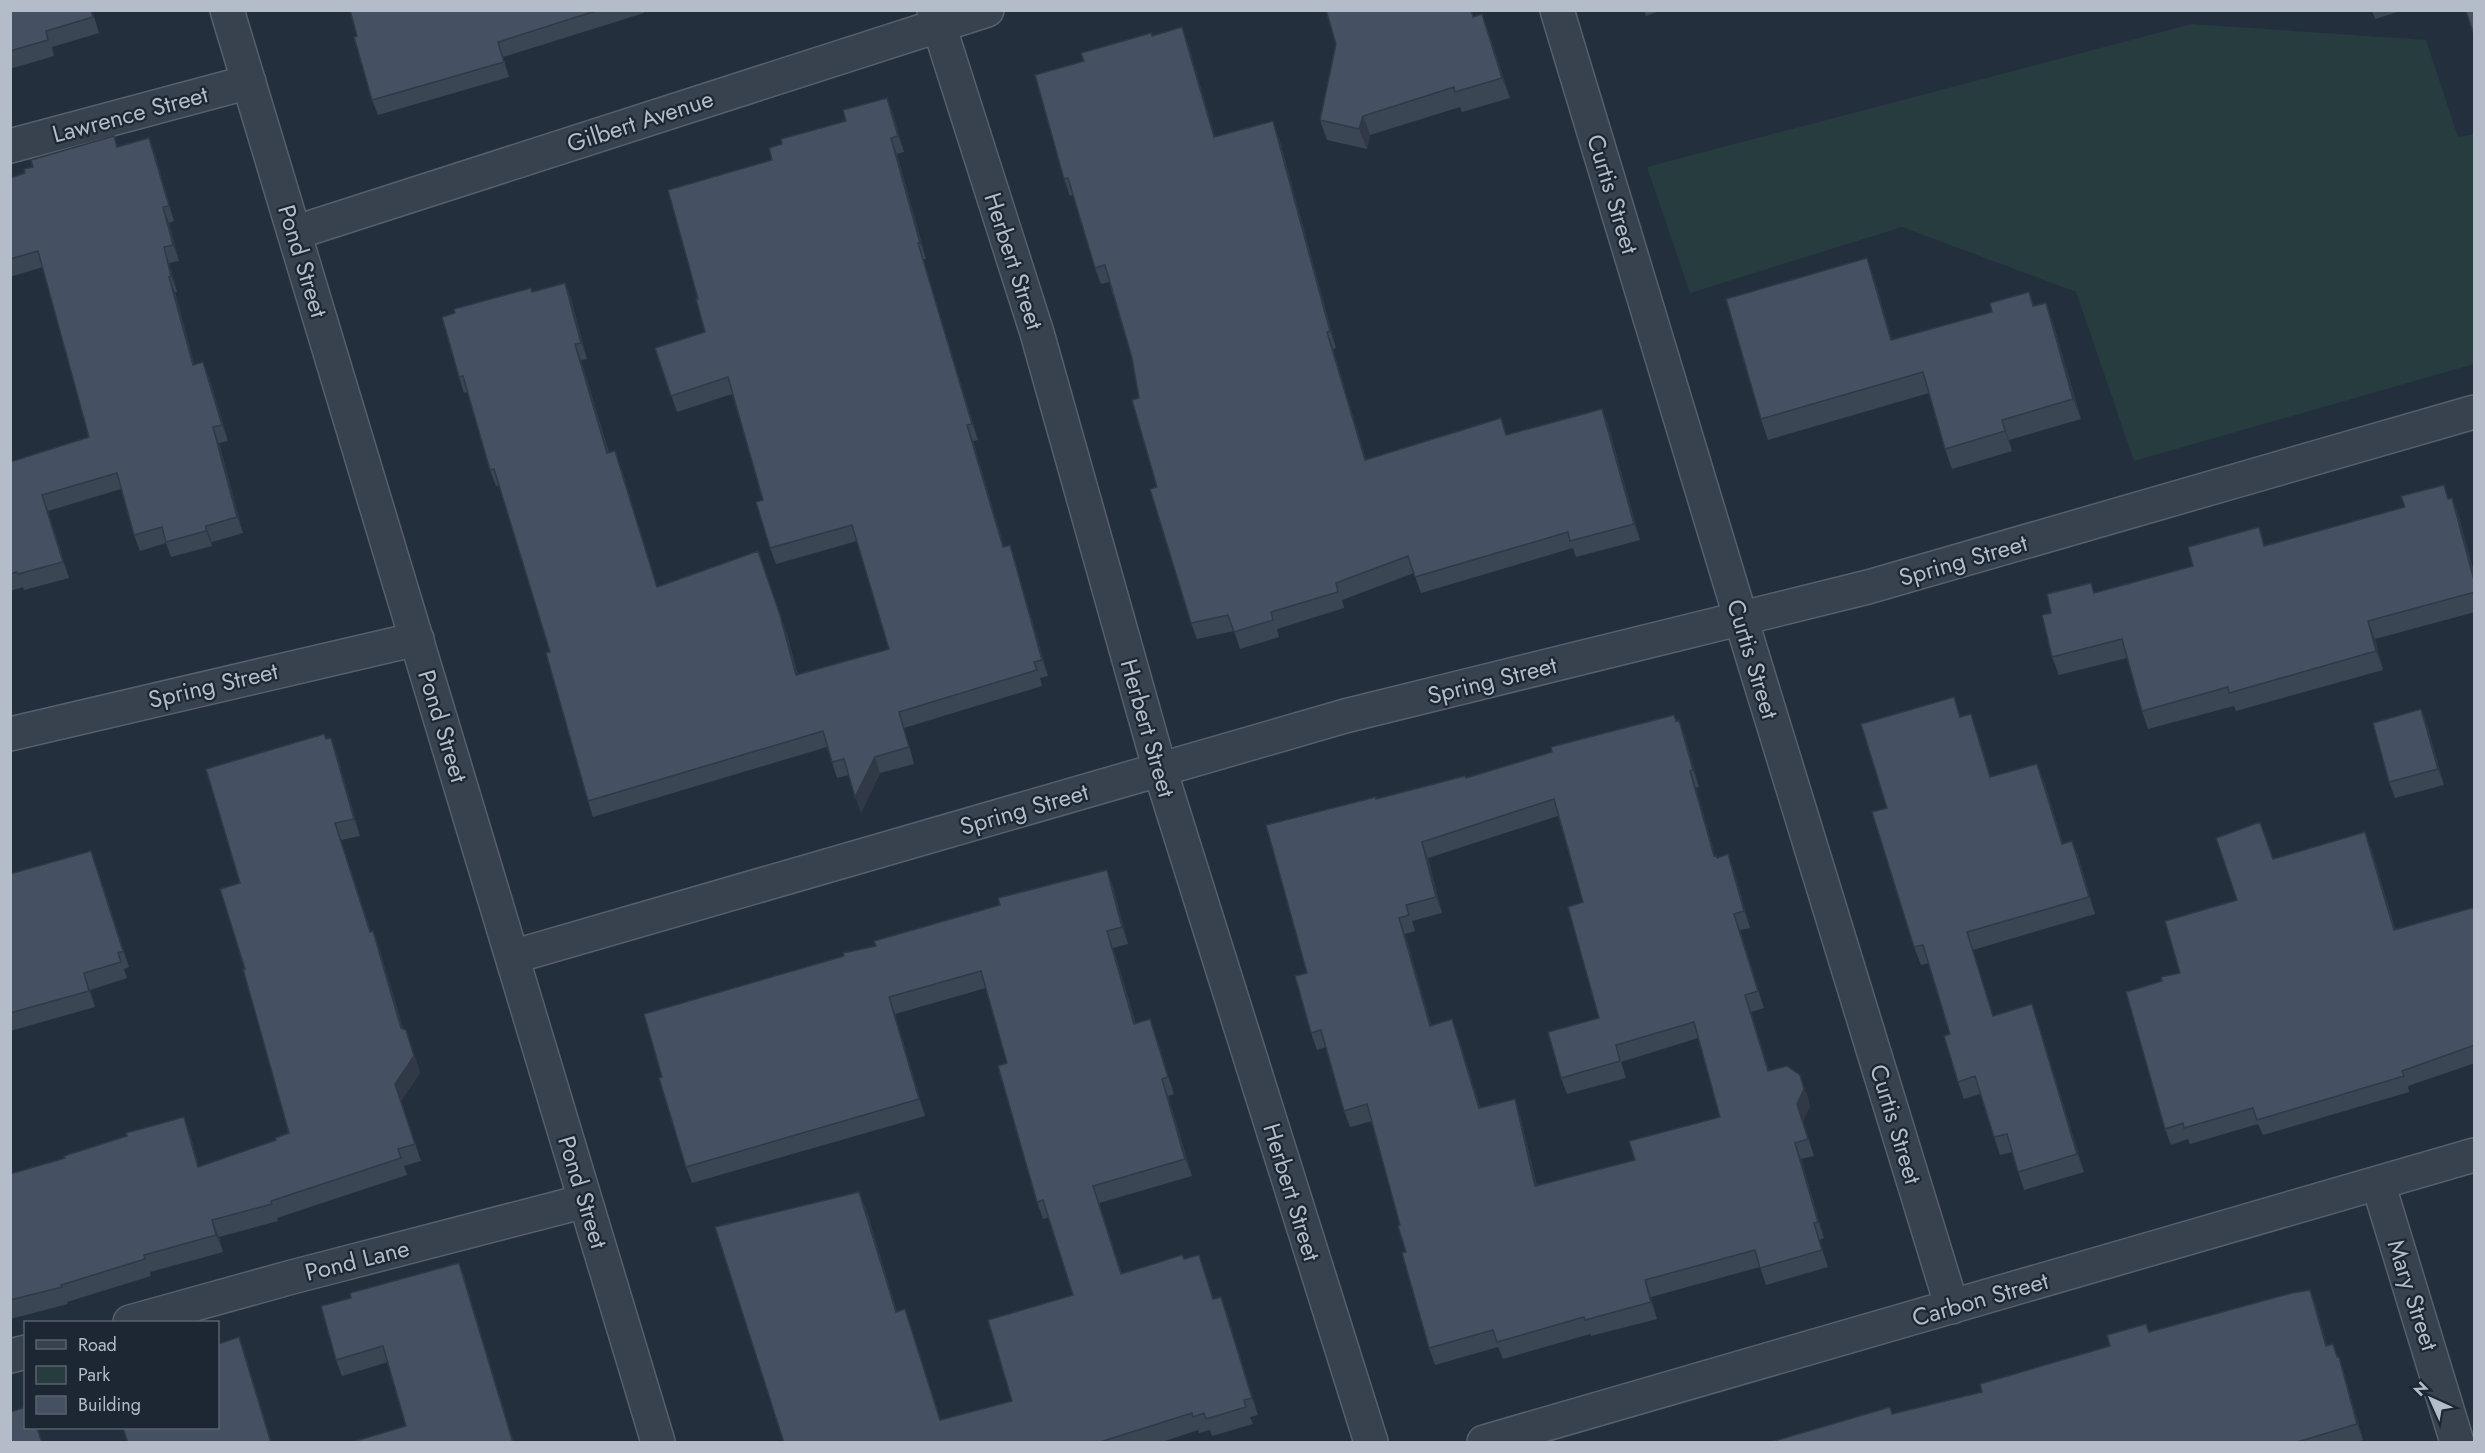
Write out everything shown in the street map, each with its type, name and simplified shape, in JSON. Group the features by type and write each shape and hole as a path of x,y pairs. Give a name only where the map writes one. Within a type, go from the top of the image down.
{"street":[{"name":"Pond Street","path":"228,10 658,1443"},
{"name":"Gilbert Avenue","path":"294,233 936,18 987,10"},
{"name":"Curtis Street","path":"1557,10 1952,1307"},
{"name":"Herbert Street","path":"936,18 1037,333 1160,770 1371,1443"},
{"name":"Lawrence Street","path":"10,146 249,82"},
{"name":"Spring Street","path":"512,957 1346,716 1868,587 2475,412"},
{"name":"Spring Street","path":"10,734 417,639"},
{"name":"Carbon Street","path":"1485,1443 2475,1155"},
{"name":"Mary Street","path":"2378,1183 2457,1443"},
{"name":"Pond Lane","path":"137,1321 292,1277 585,1201"}],"green space":[{"path":"2192,24 2426,40 2458,137 2474,134 2474,364 2134,461 2076,292 1902,227 1690,293 1647,167"}],"building":[{"path":"10,10 91,10 93,17 46,31 48,40 10,51"},
{"path":"350,10 599,10 498,42 504,62 372,100 354,37 357,36"},
{"path":"1326,10 1471,10 1473,17 1482,14 1502,78 1455,92 1454,87 1363,116 1359,129 1320,120 1336,44"},
{"path":"2475,10 2475,38 2466,11"},
{"path":"1182,27 1214,137 1273,121 1330,331 1327,332 1365,460 1501,418 1506,435 1602,409 1634,524 1570,541 1568,532 1415,577 1408,556 1336,583 1338,592 1271,612 1273,620 1234,632 1228,615 1191,623 1150,489 1157,487 1132,400 1139,398 1132,358 1105,265 1095,268 1068,178 1064,179 1035,75 1084,61 1081,53 1151,33 1152,36"},
{"path":"887,98 898,136 891,138 920,243 918,243 972,424 967,425 1003,547 1010,545 1042,660 1034,662 1037,670 899,712 909,747 875,757 855,797 844,759 832,762 823,731 588,801 546,653 550,652 494,469 490,470 463,376 459,377 442,317 455,313 454,309 531,288 532,292 565,283 581,343 575,344 607,453 615,451 657,587 758,551 780,615 796,675 889,649 852,525 770,548 756,502 763,500 728,377 671,396 655,348 705,332 668,190 772,160 769,148 782,144 781,139 846,121 843,110"},
{"path":"114,136 117,147 149,138 169,206 163,207 173,245 164,247 171,276 169,277 193,365 203,362 222,425 213,427 237,517 206,526 206,531 166,542 162,527 134,535 117,473 42,495 63,562 10,574 10,462 89,437 38,251 10,259 10,178 25,173 24,169 33,167 31,160"},
{"path":"1867,258 1891,340 1992,312 1990,303 2029,292 2033,306 2046,303 2073,399 2002,420 2005,431 1945,449 1923,372 1761,419 1726,299"},
{"path":"2444,485 2448,499 2452,498 2475,584 2475,592 2368,621 2376,651 2229,693 2228,687 2142,711 2122,639 2052,657 2042,615 2051,613 2047,594 2091,583 2094,593 2193,566 2188,547 2259,527 2264,546 2405,507 2401,496"},
{"path":"1954,697 1960,717 1971,714 1990,777 2037,764 2062,844 2072,841 2089,897 1967,932 1993,1016 2032,1004 2077,1154 2018,1172 2007,1134 1994,1137 1975,1076 1958,1082 1944,1036 1950,1034 1923,945 1914,947 1872,812 1887,808 1861,724"},
{"path":"2421,709 2438,769 2389,782 2373,723"},
{"path":"1674,715 1676,721 1679,720 1693,770 1690,771 1714,856 1716,855 1717,858 1728,854 1744,911 1734,914 1758,991 1745,995 1768,1071 1787,1066 1800,1075 1804,1089 1797,1104 1808,1139 1795,1143 1818,1222 1814,1223 1822,1250 1760,1268 1755,1250 1645,1280 1651,1302 1585,1320 1584,1317 1497,1342 1493,1330 1429,1348 1402,1253 1406,1252 1398,1226 1400,1225 1367,1104 1344,1111 1321,1030 1311,1033 1295,976 1307,973 1266,825 1465,776 1466,778 1552,752 1551,747","holes":["1554,799 1583,902 1568,907 1599,1018 1548,1032 1561,1078 1620,1061 1616,1045 1694,1022 1720,1117 1629,1141 1635,1160 1535,1186 1515,1099 1479,1108 1452,1019 1430,1026 1399,918 1409,915 1406,905 1436,897 1422,842"]},
{"path":"324,734 326,739 331,738 354,819 335,823 370,932 373,931 401,1028 406,1030 414,1056 395,1084 415,1144 398,1149 401,1158 271,1201 272,1204 212,1220 216,1235 144,1255 145,1259 61,1285 62,1287 10,1300 10,1174 65,1158 64,1156 127,1136 126,1133 184,1117 198,1167 276,1140 275,1138 289,1133 243,969 245,969 220,889 240,883 206,769"},
{"path":"2260,822 2273,859 2365,832 2394,930 2475,907 2475,1045 2402,1071 2404,1076 2257,1120 2253,1108 2184,1128 2183,1123 2165,1129 2126,992 2162,981 2161,977 2180,973 2165,921 2237,900 2216,838"},
{"path":"91,851 123,951 118,953 121,962 84,973 89,991 10,1013 10,874"},
{"path":"1107,870 1122,927 1107,931 1134,1024 1150,1019 1168,1077 1162,1079 1185,1159 1093,1186 1121,1274 1182,1255 1184,1259 1199,1255 1213,1299 1221,1297 1252,1398 1244,1400 1246,1407 1206,1419 1204,1413 1193,1417 1192,1413 1097,1443 784,1443 715,1227 859,1192 896,1312 905,1309 940,1420 1012,1401 988,1320 1073,1295 1043,1200 1037,1202 998,1066 1007,1063 981,971 889,997 919,1099 686,1167 659,1078 662,1077 644,1014 844,956 843,953 876,946 874,941 1000,905 998,898"},
{"path":"459,1263 513,1443 349,1443 406,1426 383,1346 336,1360 321,1306 351,1298 350,1293"},
{"path":"2310,1290 2326,1346 2333,1344 2337,1357 2339,1357 2357,1424 2294,1443 1768,1443 1890,1407 1892,1414 1982,1392 1980,1384 2110,1346 2107,1335 2146,1324 2149,1332"},
{"path":"239,1337 271,1443 128,1443 123,1429 219,1429 219,1344"},
{"path":"24,1408 24,1429 37,1429 42,1443 10,1443 10,1412"}]}
